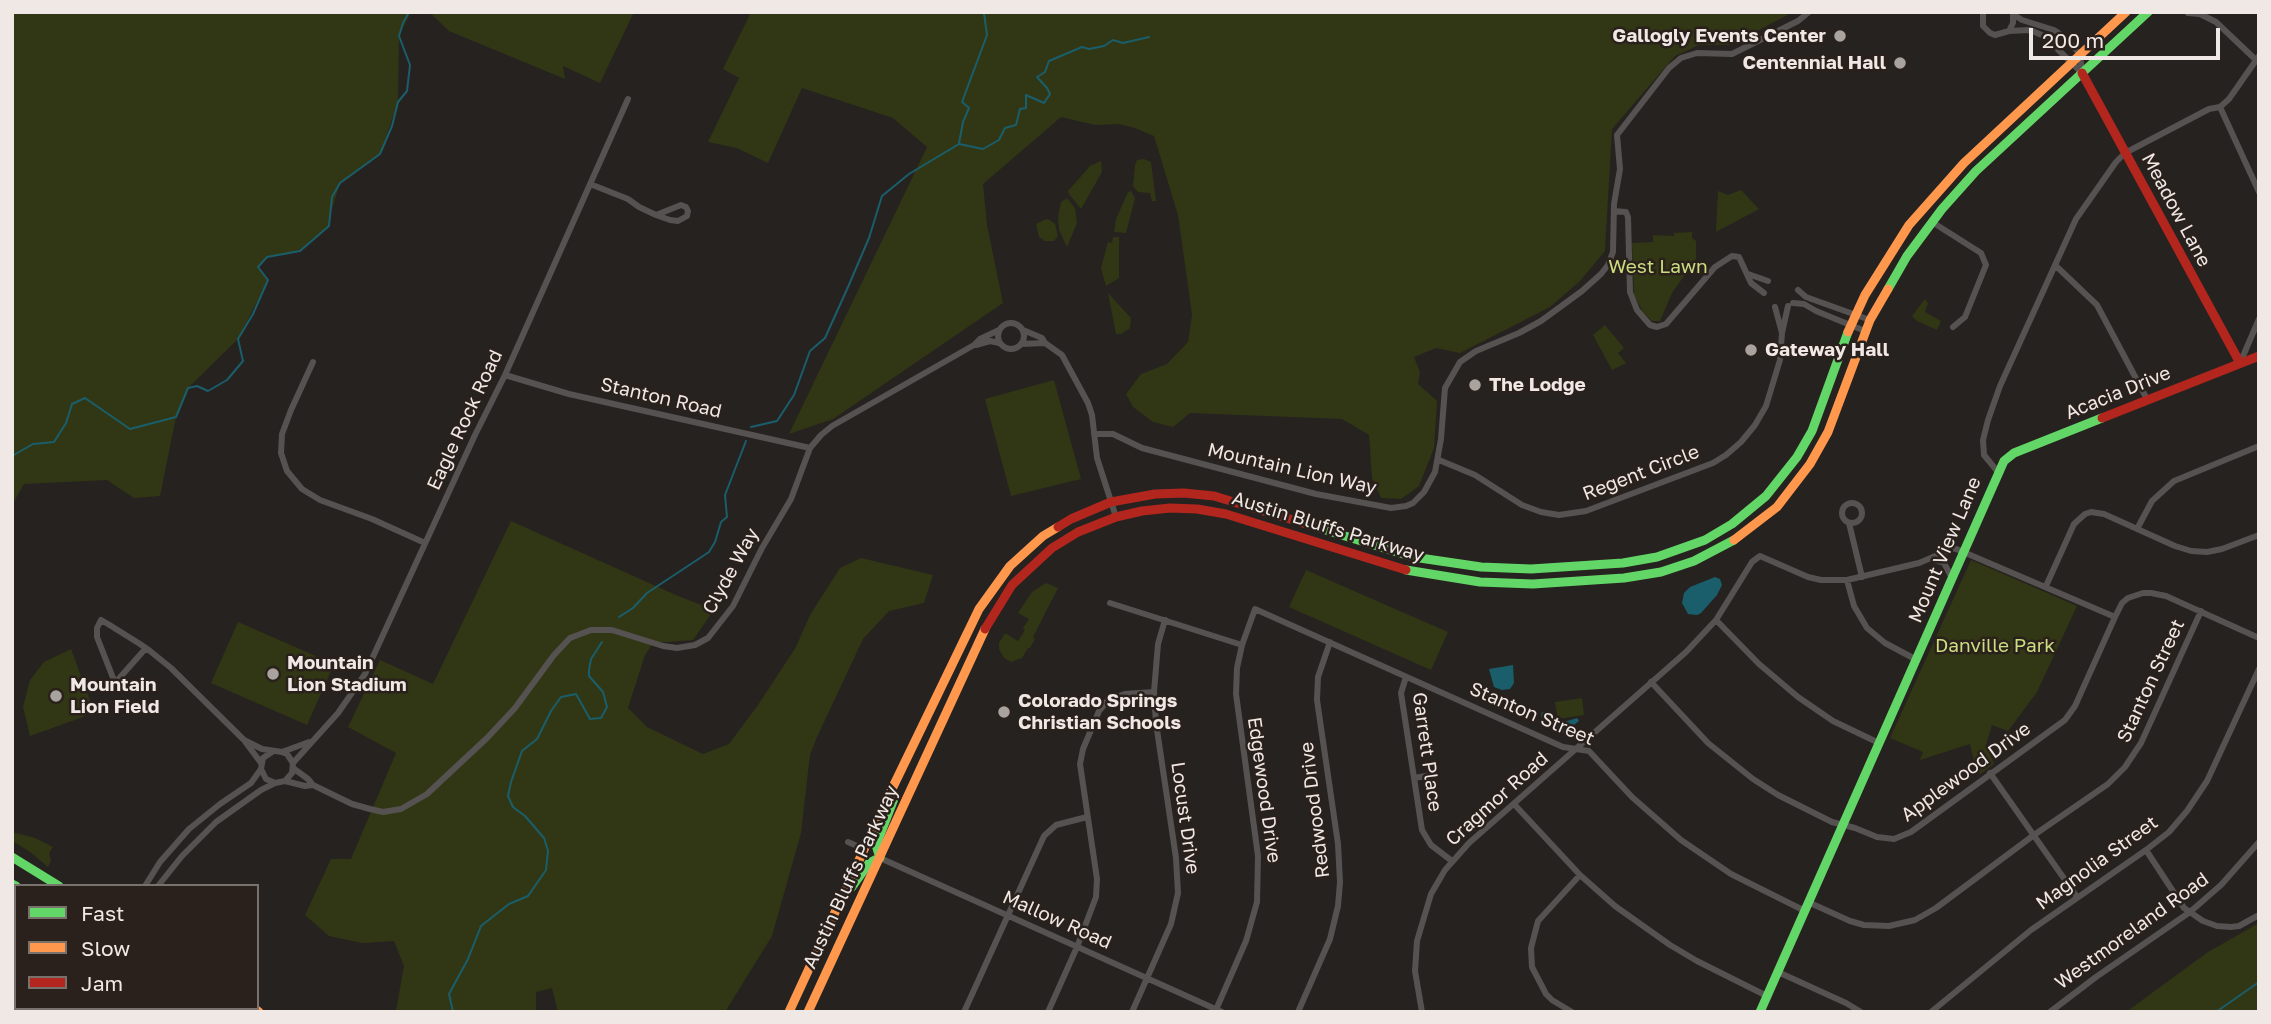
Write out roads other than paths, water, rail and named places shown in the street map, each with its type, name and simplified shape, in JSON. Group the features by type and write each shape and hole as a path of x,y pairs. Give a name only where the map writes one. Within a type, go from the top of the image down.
{"main road":[{"name":"Austin Bluffs Parkway","path":"789,1012 979,608 1001,576 1020,555 1050,532 1071,519 1111,502 1155,494 1184,493 1214,496 1241,503 1396,552 1481,567 1516,569 1623,563 1657,557 1689,547 1720,532 1750,511 1777,484 1797,457 1812,430 1856,314 1892,250 1937,192 1964,163 2126,12"},
{"name":"Austin Bluffs Parkway","path":"808,1012 983,633 1005,596 1031,566 1052,548 1078,532 1116,517 1170,508 1211,510 1393,567 1480,583 1554,583 1652,574 1694,561 1729,544 1759,522 1788,494 1810,464 1828,432 1870,320 1901,264 1932,222 1976,171 2148,12"},
{"name":"Meadow Lane","path":"2082,73 2240,363"},
{"name":"Acacia Drive","path":"1998,472 2004,461 2014,453 2259,356"},
{"name":"Mount View Lane","path":"1760,1012 1998,472"},
{"path":"835,912 866,867 880,858 876,845 904,764"},
{"path":"12,857 56,884"}],"street":[{"name":"Mountain Lion Way","path":"1094,434 1113,434 1142,448 1298,490 1391,508 1406,506 1419,498 1430,483 1439,460 1444,397 1453,371 1467,356 1519,334 1547,317 1601,274 1610,260 1620,169 1617,135 1669,68 1681,58 1697,53 1732,54 1798,21 1809,12"},
{"name":"Meadow Lane","path":"1983,12 1983,26 1990,33 2001,35 2009,31 2030,30 2043,36 2082,73"},
{"path":"2009,31 2013,23 2013,13"},
{"path":"2013,13 2022,20 2054,30 2080,54"},
{"path":"2188,13 2200,15 2216,23 2257,58"},
{"name":"Meadow Lane","path":"2080,54 2082,73"},
{"name":"Mount View Lane","path":"1998,472 1984,455 1983,440 1988,420 2000,386 2076,219 2116,162 2126,153 2209,109 2220,107 2229,99 2257,58"},
{"name":"Eagle Rock Road","path":"285,781 311,742 358,687 505,375 628,99"},
{"path":"2220,107 2259,192"},
{"path":"590,184 656,215"},
{"path":"1614,211 1628,215 1630,292 1636,310 1650,324 1657,327 1665,324 1715,267 1732,256 1739,257 1751,283 1764,293"},
{"path":"1932,222 1981,253 1986,265 1965,317 1953,327"},
{"path":"2055,265 2097,306 2148,401"},
{"path":"1748,274 1768,281"},
{"path":"1798,290 1805,297 1870,320"},
{"name":"Regent Circle","path":"1439,460 1475,475 1514,501 1535,511 1559,515 1580,513 1713,463 1733,449 1755,425 1772,392 1780,360 1782,333 1791,304 1804,304 1816,312 1865,331"},
{"name":"Regent Circle","path":"1775,307 1782,333"},
{"path":"2240,363 2259,319"},
{"path":"999,343 999,330 1009,323 1017,324 1023,330 1042,338 1062,355 1092,415 1097,458 1116,517"},
{"name":"Clyde Way","path":"313,785 370,810 383,812 407,807 427,794 504,721 570,638 591,630 612,630 677,648 695,645 708,638 733,606 796,489 810,448 821,435 832,426 999,330"},
{"path":"1021,344 1023,330"},
{"name":"Clyde Way","path":"974,345 990,341 1011,350 1021,344 1045,343"},
{"path":"313,362 293,403 282,434 281,453 287,471 302,489 320,500 372,519 425,543"},
{"name":"Stanton Road","path":"505,375 569,394 810,448"},
{"path":"2137,529 2152,501 2174,481 2259,446"},
{"path":"2046,586 2074,524 2091,512 2104,514 2182,549 2198,552 2222,549 2259,536"},
{"path":"1849,523 1862,577"},
{"path":"1917,660 1885,643 1867,628 1854,606 1847,580 1929,559 1954,548 2115,617 2122,603 2128,598 2143,593 2166,596 2259,638"},
{"name":"Cragmor Road","path":"1422,1012 1415,971 1421,923 1431,894 1452,861 1469,843 1686,652 1716,620 1752,562 1760,555 1808,577 1847,580"},
{"path":"1929,559 1944,563 1952,579"},
{"path":"1110,603 1242,645"},
{"name":"Stanton Street","path":"1255,609 1563,747 1589,751 1651,815 1698,852 1755,887 1850,922 1889,926 1914,920 1936,908 2108,784 2134,756 2201,611"},
{"name":"Edgewood Drive","path":"1218,1011 1247,940 1257,902 1258,856 1236,694 1237,668 1242,645 1255,609"},
{"name":"Applewood Drive","path":"1651,682 1708,743 1753,779 1832,822 1885,839 1902,837 2059,726 2071,714 2115,617"},
{"path":"146,648 115,683 97,638 97,628 101,620 146,648 171,668 244,740 266,779 275,783"},
{"name":"Locust Drive","path":"1132,1012 1171,924 1178,893 1177,859 1156,723 1154,692 1156,653 1165,620"},
{"path":"1716,620 1759,664 1798,698 1833,721 1879,743"},
{"name":"Redwood Drive","path":"1298,1012 1330,939 1340,883 1338,844 1317,700 1318,677 1330,642"},
{"name":"Magnolia Street","path":"1931,1012 2031,930 2169,832 2197,798 2259,669"},
{"name":"Garrett Place","path":"1406,677 1401,694 1422,830 1431,845 1452,861"},
{"path":"1048,1012 1093,908 1097,888 1080,757 1099,711 1109,699 1116,695 1154,692"},
{"path":"244,740 272,752"},
{"name":"Eagle Rock Road","path":"272,752 282,752 311,742"},
{"path":"146,884 160,862 187,831 251,783 263,758 272,752"},
{"path":"282,752 313,785"},
{"path":"1990,773 2077,897"},
{"path":"1413,778 1432,775"},
{"path":"160,884 204,832 246,800 275,783 285,781 305,786 313,785"},
{"path":"1514,804 1580,875 1615,906 1670,945 1716,972 1767,996"},
{"path":"964,1012 1039,845 1049,829 1064,822 1087,817"},
{"path":"848,842 864,849"},
{"name":"Westmoreland Road","path":"2050,1012 2190,912 2228,879 2259,842"},
{"path":"2146,850 2183,906 2210,924 2239,926 2259,915"},
{"name":"Mallow Road","path":"880,858 1218,1011"},
{"path":"1572,1012 1552,1000 1541,986 1532,967 1531,948 1538,921 1580,875"},
{"path":"1778,972 1861,1012"}],"water":[{"path":"1715,577 1720,579 1722,585 1717,595 1701,613 1688,614 1682,603 1684,593 1690,587"},
{"path":"1513,665 1514,683 1510,689 1494,687 1489,669"},
{"path":"1542,712 1550,714 1555,722 1577,718 1579,721 1564,733 1543,724"}],"waterway":[{"path":"12,456 33,444 54,442 66,423 72,404 85,398 130,429 176,417 188,388 197,386 208,391 227,380 243,361 238,339 268,280 258,267 267,257 300,251 329,226 332,197 340,183 380,154 392,126 398,102 407,91 410,65 399,36 409,12"},
{"path":"959,143 969,108 962,102 987,35 984,13"},
{"path":"751,427 777,421 794,395 810,351 825,338 848,287 869,238 882,196 909,174 959,144 983,149 999,140 1005,128 1016,125 1020,109 1026,108 1026,95 1044,103 1050,94 1037,77 1045,72 1049,61 1082,47 1089,49 1104,46 1113,40 1123,43 1149,37"},
{"path":"619,617 633,608 647,593 709,552 721,522 727,517 725,495 746,441"},
{"path":"453,1012 449,994 468,959 481,926 509,904 528,896 546,870 548,851 544,838 525,816 513,807 508,796 522,751 537,739 561,697 576,694 590,719 601,718 607,707 603,692 589,676 589,670 591,659 602,642"},
{"path":"2216,1012 2259,982"}],"place":[{"name":"Gallogly Events Center","path":"1840,36"},
{"name":"Centennial Hall","path":"1900,63"},
{"name":"Gateway Hall","path":"1751,350"},
{"name":"The Lodge","path":"1475,385"},
{"name":"Mountain Lion Stadium","path":"273,674"},
{"name":"Mountain Lion Field","path":"56,696"},
{"name":"Colorado Springs Christian Schools","path":"1004,712"}],"park label":[{"name":"West Lawn","path":"1658,267"},
{"name":"Danville Park","path":"1995,646"}]}
